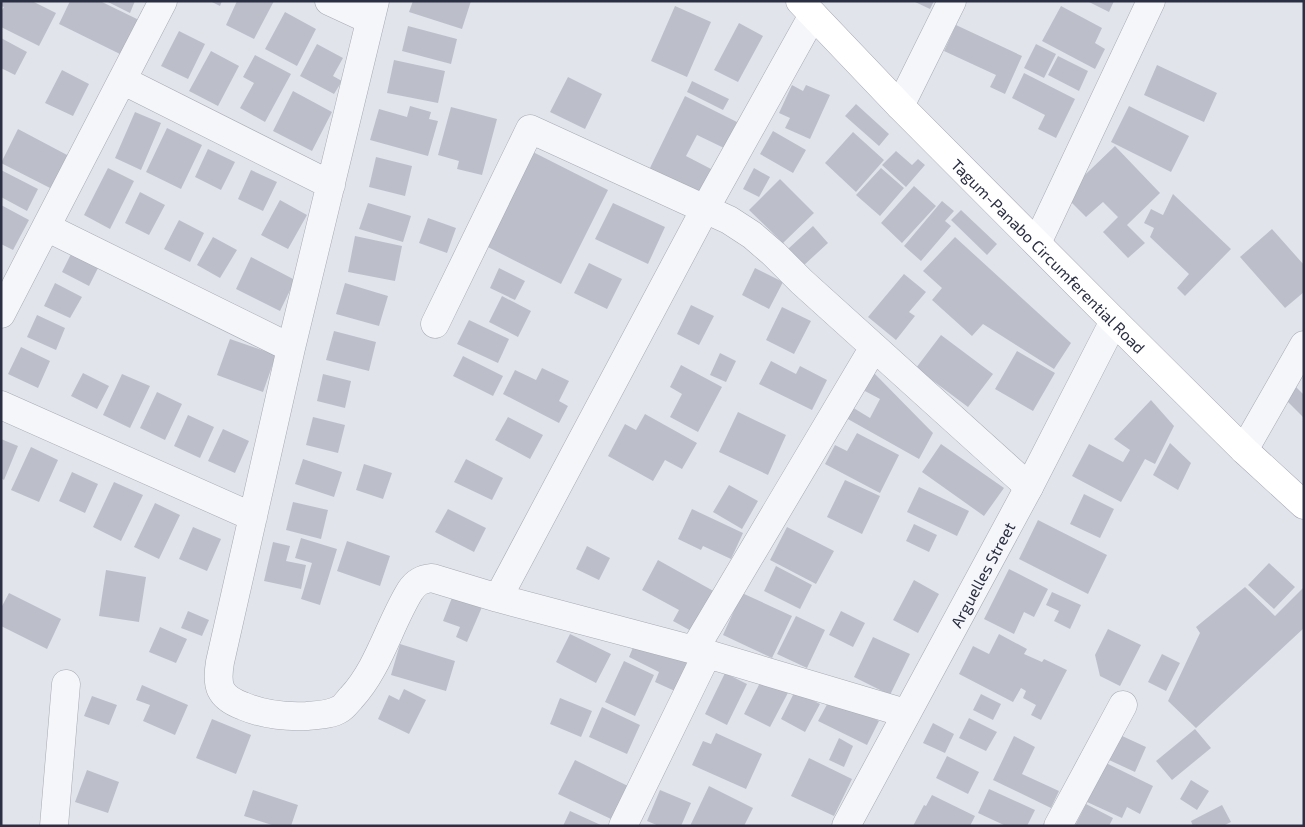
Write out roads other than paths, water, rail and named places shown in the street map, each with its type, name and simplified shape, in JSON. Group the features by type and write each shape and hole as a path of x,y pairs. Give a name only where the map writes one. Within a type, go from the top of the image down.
{"main road":[{"name":"Tagum-Panabo Circumferential Road","path":"807,8 900,106 1114,321 1244,450 1304,505"}],"street":[{"path":"1,314 163,1"},
{"path":"329,1 373,11 291,348 217,676 221,691 229,701 290,717 322,715 340,709 357,691 375,662 407,596 416,584 423,579 432,578 498,598 701,652 905,713"},
{"path":"900,106 952,1"},
{"path":"1037,243 1152,1"},
{"path":"498,598 705,209 807,8"},
{"path":"122,80 331,185"},
{"path":"434,324 530,129 729,220 752,235 1028,487"},
{"path":"46,227 291,348"},
{"name":"Arguelles Street","path":"846,826 1028,487 1114,321"},
{"path":"1244,450 1304,345"},
{"path":"623,826 701,652 874,347"},
{"path":"1,405 253,517"},
{"path":"54,826 66,684"},
{"path":"1058,826 1123,705"}]}
